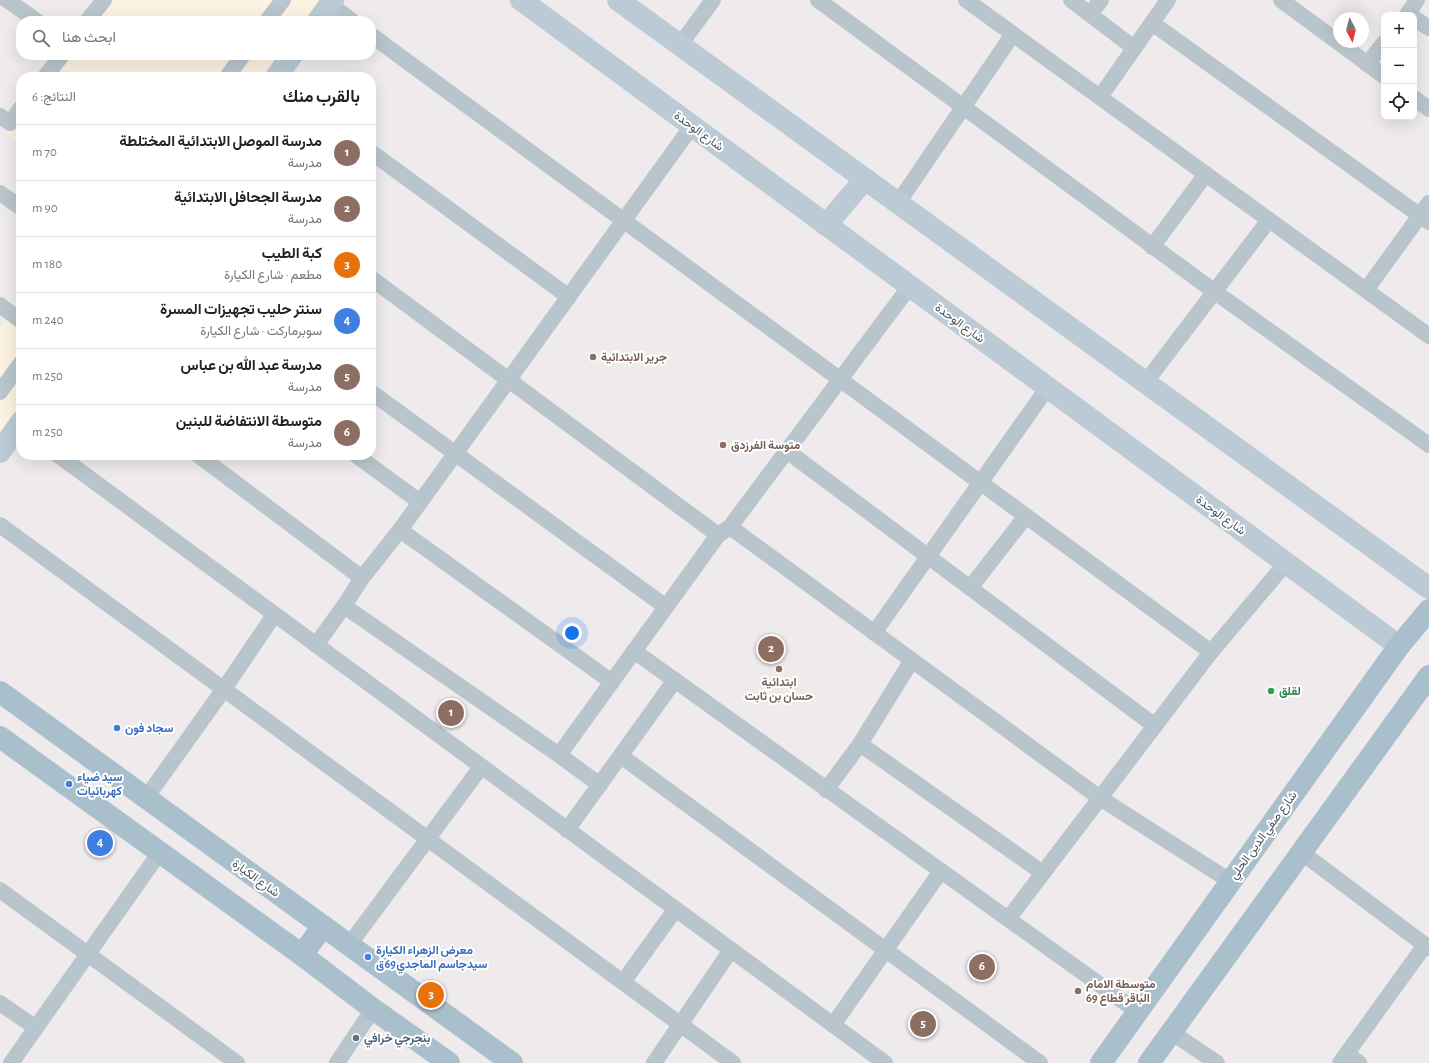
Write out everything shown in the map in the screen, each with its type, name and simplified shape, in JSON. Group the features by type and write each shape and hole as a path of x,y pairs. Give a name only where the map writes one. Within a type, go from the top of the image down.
{"main road":[{"name":"شارع صفي الدين الحلي","path":"1101,1063 1399,646 1429,610"},
{"path":"1149,1063 1429,676"},
{"name":"شارع الكيارة","path":"0,692 512,1063"},
{"path":"0,737 302,955 448,1063"},
{"path":"302,955 323,926"}],"street":[{"path":"7,0 30,16"},
{"path":"92,16 104,0"},
{"path":"271,16 283,0"},
{"name":"شارع الوحدة","path":"521,0 1399,646"},
{"path":"618,0 1429,588"},
{"path":"680,45 713,0"},
{"path":"818,0 1215,292 1429,445"},
{"path":"966,0 1429,336"},
{"path":"1071,0 1134,48"},
{"path":"1090,14 1101,0"},
{"path":"1100,97 1168,0"},
{"path":"1281,0 1381,74"},
{"path":"1411,12 1417,0"},
{"path":"327,8 342,16"},
{"path":"1417,20 1429,28"},
{"path":"1152,23 1426,214 1366,290"},
{"path":"898,204 1013,34"},
{"path":"376,39 1211,652"},
{"path":"1368,64 1381,47"},
{"path":"49,72 58,60"},
{"path":"231,72 239,60"},
{"path":"280,72 288,60"},
{"path":"1417,100 1429,109"},
{"path":"0,116 10,123 16,115"},
{"path":"316,645 362,578 400,530 692,126"},
{"path":"376,156 569,297"},
{"path":"1152,246 1206,174"},
{"path":"826,225 865,179"},
{"path":"0,193 16,204"},
{"path":"1145,383 1269,220"},
{"path":"376,282 508,380 724,531 874,632 1100,798 1230,881"},
{"path":"559,755 666,607 787,451 910,286"},
{"path":"0,306 16,317"},
{"path":"0,392 16,370"},
{"path":"874,632 1048,387"},
{"path":"376,396 666,607"},
{"path":"0,452 16,430"},
{"path":"787,451 1155,726"},
{"path":"65,460 885,1063"},
{"path":"205,460 362,578"},
{"path":"363,460 420,502"},
{"path":"970,588 1026,516"},
{"path":"0,524 733,1063"},
{"path":"400,530 612,682"},
{"path":"1008,919 1211,652 1286,563"},
{"path":"344,606 600,785"},
{"path":"146,798 224,689 274,615"},
{"path":"634,651 826,790 1138,1012"},
{"path":"826,790 860,744 912,660"},
{"path":"567,830 675,680"},
{"path":"860,744 1043,873"},
{"path":"621,756 1040,1063"},
{"path":"349,945 481,767"},
{"path":"11,1063 160,852"},
{"path":"1302,852 1427,946 1349,1060"},
{"path":"833,1025 940,871"},
{"path":"0,890 237,1063"},
{"path":"623,982 675,910"},
{"path":"654,1063 731,950"},
{"path":"0,1003 36,1028"},
{"path":"337,1063 373,1009"},
{"path":"1171,1032 1217,1063"}],"shaded area":[{"path":"109,0 320,0 309,16 97,16"},
{"path":"63,60 276,60 268,72 54,72"},
{"path":"16,120 16,140 6,133"},
{"path":"16,305 16,421 0,443 0,328"}],"place":[{"name":"جرير الابتدائية","path":"593,357"},
{"name":"متوسة الفرزدق","path":"723,445"},
{"name":"مدرسة الجحافل الابتدائية","path":"771,649"},
{"name":"ابتدائية حسان بن ثابت","path":"779,669"},
{"name":"لقلق","path":"1271,691"},
{"name":"مدرسة الموصل الابتدائية المختلطة","path":"451,713"},
{"name":"سجاد فون","path":"117,728"},
{"name":"سيد ضياء كهربائيات","path":"69,784"},
{"name":"سنتر حليب تجهيزات المسرة","path":"100,843"},
{"name":"معرض الزهراء الكيارة سيدجاسم الماجدي69ق","path":"368,957"},
{"name":"متوسطة الانتفاضة للبنين","path":"982,967"},
{"name":"متوسطة الامام الباقر قطاع 69","path":"1078,991"},
{"name":"كبة الطيب","path":"431,995"},
{"name":"مدرسة عبد الله بن عباس","path":"923,1024"},
{"name":"بنجرجي خرافي","path":"356,1038"}]}
